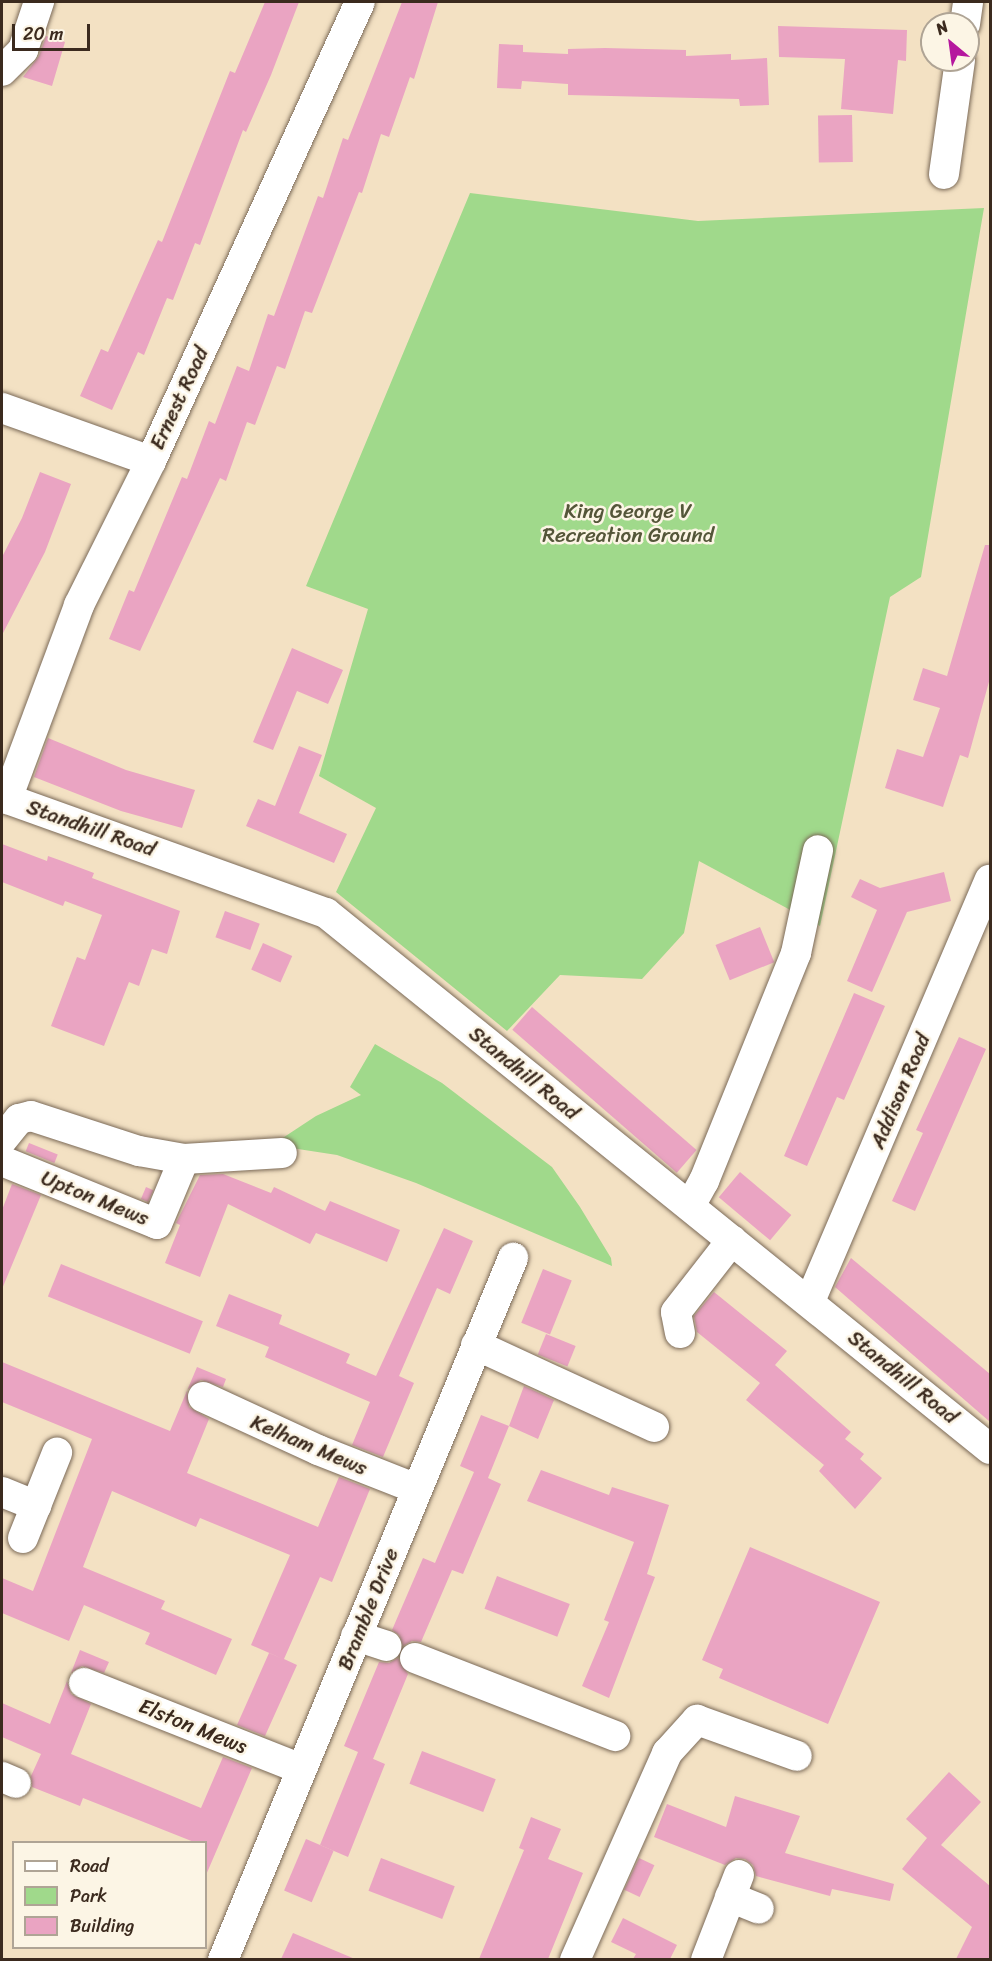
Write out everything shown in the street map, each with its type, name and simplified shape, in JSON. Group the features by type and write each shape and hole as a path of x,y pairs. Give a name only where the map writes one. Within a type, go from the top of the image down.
{"street":[{"path":"2,71 23,50 39,2"},
{"name":"Ernest Road","path":"4,798 79,604 151,461 360,2"},
{"path":"944,174 958,72"},
{"path":"2,408 151,461"},
{"name":"Standhill Road","path":"4,798 326,913 810,1301 990,1449"},
{"path":"690,1206 704,1181 796,953 818,850"},
{"name":"Addison Road","path":"810,1301 990,880"},
{"path":"2,1140 19,1119 31,1116 129,1148 184,1159 282,1153"},
{"name":"Upton Mews","path":"2,1161 157,1224 184,1159"},
{"path":"680,1333 676,1312 732,1240"},
{"name":"Bramble Drive","path":"223,1959 513,1258"},
{"path":"476,1345 654,1427"},
{"name":"Kelham Mews","path":"203,1397 417,1489"},
{"path":"23,1538 57,1454"},
{"path":"2,1492 36,1506"},
{"path":"356,1636 386,1646"},
{"path":"415,1658 615,1736"},
{"name":"Elston Mews","path":"84,1683 301,1769"},
{"path":"575,1959 668,1753 697,1720 797,1756"},
{"path":"706,1959 726,1893 759,1909"}],"green space":[{"name":"King George V Recreation Ground","path":"470,193 698,221 984,208 921,577 890,597 820,926 699,861 684,933 642,979 560,975 507,1031 336,892 376,808 319,776 368,609 306,586"},
{"path":"375,1044 442,1083 552,1167 611,1258 612,1266 416,1183 337,1155 272,1145 316,1116 361,1095 350,1087"}],"building":[{"path":"265,2 299,2 271,75 246,132 243,130 200,245 195,243 173,300 167,298 144,355 138,352 112,410 80,396 101,349 108,352 158,240 162,242 230,71 235,73"},
{"path":"402,2 438,2 414,79 410,77 389,137 381,134 362,193 359,192 312,313 305,311 285,369 277,366 255,425 247,422 226,481 220,478 140,651 109,639 129,590 134,592 182,477 187,479 209,421 215,424 237,366 249,371 268,314 274,316 318,196 323,198 343,138 348,140"},
{"path":"778,26 907,30 906,61 898,60 893,114 841,109 845,59 779,57"},
{"path":"46,36 65,42 52,86 23,77 39,56"},
{"path":"499,44 523,45 523,52 568,54 568,49 605,48 686,50 686,56 731,54 731,60 767,58 769,105 740,106 739,99 568,95 568,84 522,81 521,89 497,88"},
{"path":"852,115 853,162 819,163 818,116"},
{"path":"40,472 71,484 45,552 2,635 2,557 22,518"},
{"path":"985,545 990,545 990,678 968,758 960,755 943,807 885,788 897,749 923,757 940,708 913,700 923,668 947,676"},
{"path":"292,648 343,670 328,704 297,691 273,750 253,742"},
{"path":"48,738 126,770 195,790 182,828 121,811 34,777"},
{"path":"299,746 322,755 299,813 347,834 334,863 246,826 258,799 275,806"},
{"path":"2,844 47,861 48,856 94,873 92,878 180,911 167,954 152,949 139,986 129,982 104,1046 51,1026 77,957 85,960 102,915 65,901 63,906 2,882"},
{"path":"944,872 951,901 907,912 872,992 847,981 877,910 851,897 860,879 880,888"},
{"path":"225,911 260,924 250,950 215,937"},
{"path":"760,927 774,962 730,980 715,945"},
{"path":"263,943 292,956 280,983 251,969"},
{"path":"854,993 885,1006 844,1100 837,1097 807,1166 784,1156"},
{"path":"532,1007 697,1150 677,1173 512,1030"},
{"path":"959,1037 986,1049 915,1211 892,1201 923,1133 916,1130"},
{"path":"29,1143 58,1155 54,1163 26,1151"},
{"path":"740,1172 791,1215 770,1240 719,1197"},
{"path":"223,1174 271,1193 274,1187 325,1211 330,1201 400,1230 387,1262 316,1233 310,1244 228,1204 200,1277 165,1263 180,1225 176,1223 200,1175"},
{"path":"12,1184 41,1195 2,1289 2,1210"},
{"path":"146,1187 153,1190 148,1202 141,1199"},
{"path":"444,1228 473,1241 450,1294 437,1288 399,1376 414,1383 383,1457 352,1445 370,1402 265,1357 269,1347 216,1326 229,1294 282,1315 279,1324 350,1354 346,1363 376,1376"},
{"path":"851,1258 990,1374 990,1422 835,1287"},
{"path":"61,1264 203,1321 190,1354 48,1296"},
{"path":"543,1269 572,1281 550,1334 521,1323"},
{"path":"714,1292 787,1351 775,1365 851,1432 845,1439 864,1454 860,1459 882,1478 855,1509 819,1471 824,1465 746,1400 760,1383 697,1332 694,1316"},
{"path":"546,1334 576,1346 567,1366 538,1354"},
{"path":"2,1362 170,1431 187,1391 189,1407 209,1419 187,1473 318,1527 339,1477 370,1489 332,1582 320,1577 284,1659 297,1665 265,1736 237,1725 269,1653 283,1659 251,1645 290,1555 200,1518 196,1527 112,1491 83,1567 165,1601 161,1609 232,1639 216,1675 145,1644 150,1633 84,1605 69,1641 2,1613 2,1578 33,1591 92,1439 2,1402"},
{"path":"197,1367 226,1379 223,1387 201,1380 187,1390"},
{"path":"524,1386 554,1400 538,1439 509,1426"},
{"path":"481,1415 509,1426 488,1478 501,1484 463,1574 452,1570 421,1642 412,1641 403,1646 399,1635 392,1630 423,1558 435,1563 474,1472 460,1466"},
{"path":"541,1470 609,1495 612,1487 669,1505 647,1574 655,1577 609,1698 582,1686 609,1622 604,1620 634,1542 527,1501"},
{"path":"750,1547 880,1602 828,1724 719,1678 723,1669 702,1660"},
{"path":"497,1576 570,1604 557,1637 484,1609"},
{"path":"80,1650 109,1662 104,1673 82,1666 71,1673"},
{"path":"398,1658 408,1674 373,1759 385,1764 348,1857 320,1845 358,1752 344,1746 379,1662 389,1663"},
{"path":"67,1681 71,1694 91,1704 71,1754 201,1808 223,1757 252,1768 207,1873 207,1841 191,1841 83,1798 80,1806 32,1787 31,1776 41,1754 2,1737 2,1703 50,1724"},
{"path":"422,1751 496,1779 483,1812 409,1784"},
{"path":"949,1772 981,1802 941,1845 990,1886 990,1959 956,1959 972,1927 902,1869 927,1838 906,1819"},
{"path":"735,1796 800,1816 785,1853 894,1884 890,1901 832,1889 830,1896 763,1878 756,1876 753,1865 745,1859 736,1858 725,1865 654,1837 667,1804 726,1827"},
{"path":"531,1817 561,1829 548,1859 583,1873 548,1959 479,1959 524,1850 519,1848"},
{"path":"306,1839 334,1851 312,1902 284,1891"},
{"path":"381,1858 455,1886 442,1919 368,1891"},
{"path":"639,1858 654,1865 640,1897 624,1890"},
{"path":"623,1918 677,1945 670,1959 633,1959 636,1954 611,1942"},
{"path":"293,1933 355,1959 281,1959"}]}
